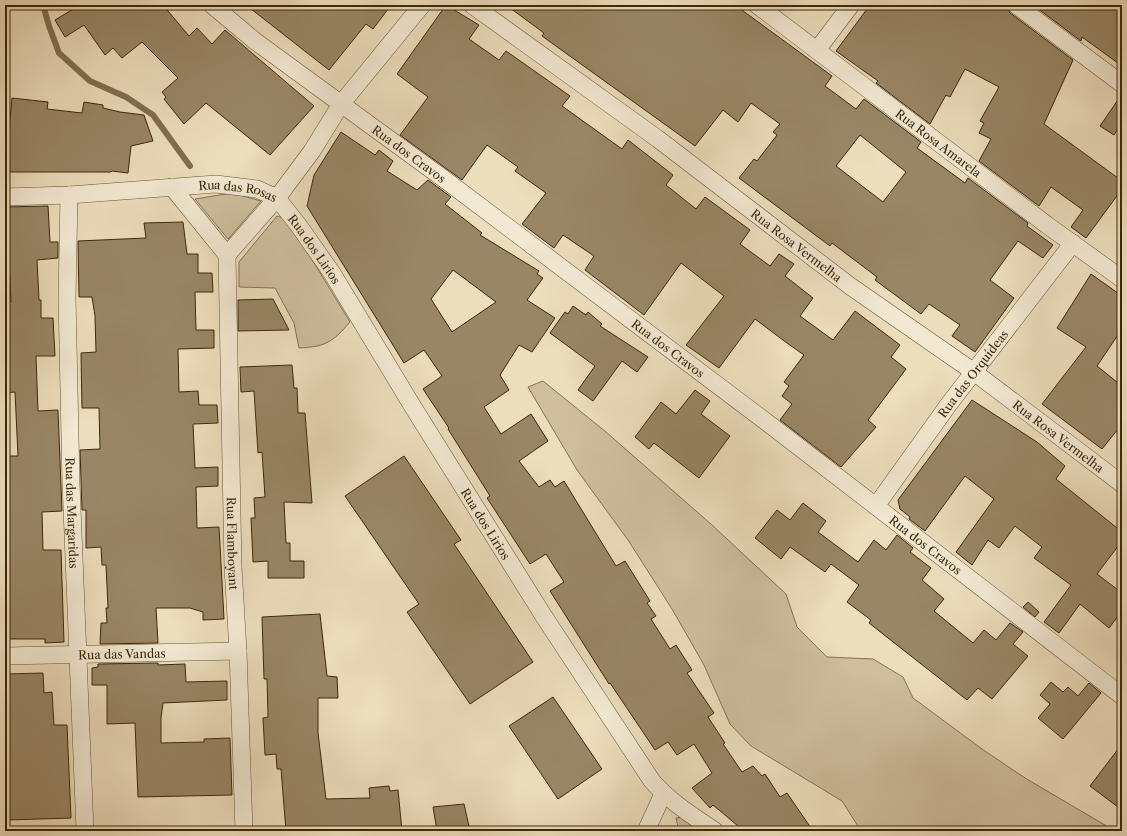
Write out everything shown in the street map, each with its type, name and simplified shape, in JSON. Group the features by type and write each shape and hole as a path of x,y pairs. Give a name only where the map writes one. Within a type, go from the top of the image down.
{"street":[{"name":"Rua dos Cravos","path":"212,5 255,40 773,427 1122,696"},
{"name":"Rua das Rosas","path":"5,196 69,195 172,187 231,185 257,189 277,198 312,151 341,104 422,5"},
{"name":"Rua Rosa Vermelha","path":"472,5 658,139 850,286 974,372 1122,484"},
{"name":"Rua Rosa Amarela","path":"757,5 1122,279"},
{"path":"817,50 851,5"},
{"path":"1016,5 1122,84"},
{"path":"172,187 227,255 277,198"},
{"name":"Rua das Margaridas","path":"69,195 67,298 77,654 85,831"},
{"name":"Rua dos Lirios","path":"277,198 300,226 332,273 413,407 543,615 652,781 664,794 715,831"},
{"name":"Rua das Orquídeas","path":"876,506 974,372 1073,243"},
{"name":"Rua Flamboyant","path":"227,255 233,567 238,651 244,831"},
{"name":"Rua das Vandas","path":"5,656 238,651"},
{"path":"646,831 664,794"}],"shaded area":[{"path":"232,193 261,201 228,239 195,199"},
{"path":"277,216 288,220 350,322 333,339 322,345 299,348 294,323 275,288 239,287 239,262"},
{"path":"543,381 606,432 712,525 786,594 797,627 827,657 873,659 903,677 913,698 982,749 1025,778 1115,831 861,831 842,801 751,746 730,724 704,665 672,609 628,540 577,470 528,387"},
{"path":"683,817 702,831 679,831 676,818"}],"building":[{"path":"80,5 163,5 189,36 197,28 212,44 225,30 314,106 270,155 206,103 184,124 164,99 166,97 162,92 178,78 142,42 122,58 113,48 105,55 84,25 65,37 55,20"},
{"path":"246,5 391,5 373,29 366,24 329,70"},
{"path":"446,5 479,25 469,39 499,60 506,51 570,96 562,106 622,149 628,140 673,175 666,185 696,209 705,197 750,230 740,244 770,266 779,254 794,264 785,276 813,298 800,316 833,340 855,311 900,345 891,357 906,369 868,420 876,427 841,467 780,420 792,404 782,396 789,386 784,382 804,355 755,319 719,368 686,345 724,296 681,263 644,315 585,270 594,256 563,235 554,248 522,224 546,193 515,171 518,167 487,145 462,180 400,135 428,97 397,74"},
{"path":"506,5 735,5 832,76 825,86 856,109 864,99 921,142 917,148 965,183 968,178 1028,223 1027,226 1053,245 1043,258 1018,241 990,280 1014,298 975,352 952,336 960,325 929,304 921,314 875,280 877,277 832,243 830,246 739,178 754,159 757,161 777,135 773,132 780,124 751,103 738,122 723,110 695,146 542,36 544,33","holes":["860,135 906,172 883,202 836,166"]},
{"path":"870,5 1006,5 1010,13 1073,60 1044,124 1122,181 1122,189 1086,238 1071,227 1083,210 1051,187 1039,206 979,161 991,139 979,133 984,123 980,121 999,87 965,69 950,97 946,95 930,124 876,83 878,81 836,51"},
{"path":"1033,5 1122,5 1122,66 1082,37 1081,41"},
{"path":"1122,94 1122,123 1114,135 1100,126"},
{"path":"12,98 48,102 47,109 82,113 84,102 103,105 103,108 120,112 144,115 153,141 131,146 128,173 112,171 5,172 5,124 10,120"},
{"path":"341,132 375,155 379,150 393,161 387,171 417,190 428,180 451,197 445,204 482,233 480,235 539,271 537,274 543,278 527,300 555,318 532,352 519,345 500,375 509,390 484,407 501,434 531,414 548,441 519,461 539,487 550,480 555,487 564,481 616,566 625,561 650,601 647,603 656,616 651,619 670,649 676,645 692,670 687,673 714,713 708,717 725,743 723,744 742,772 753,766 762,776 765,774 780,797 787,793 813,831 744,831 713,805 710,808 692,788 712,773 694,744 677,755 668,742 655,750 610,683 609,684 550,591 564,582 546,554 530,564 487,498 490,496 448,429 449,428 423,389 442,376 424,350 404,363 307,206 314,175","holes":["453,270 496,302 452,332 431,299"]},
{"path":"48,206 50,242 58,242 58,258 37,260 39,300 41,300 41,318 53,318 55,356 36,356 38,411 58,410 62,511 42,512 43,550 61,550 64,642 45,643 45,639 5,639 5,456 18,456 15,392 5,393 5,302 11,302 9,261 5,262 5,207"},
{"path":"183,222 187,254 198,254 198,273 212,273 213,292 195,292 196,330 214,330 214,348 178,349 179,392 198,391 199,405 217,405 218,423 193,424 195,468 218,467 218,486 196,487 197,528 219,527 224,619 203,620 203,612 190,608 156,608 158,643 100,644 101,623 107,623 106,608 108,608 106,565 102,565 101,547 86,548 86,510 82,510 80,450 100,449 99,408 82,408 81,353 96,352 95,316 92,297 79,297 78,241 146,238 144,223"},
{"path":"1091,274 1122,296 1122,329 1097,366 1122,386 1122,424 1102,449 1042,404 1086,347 1057,328"},
{"path":"273,299 289,330 238,331 238,300"},
{"path":"573,306 586,315 588,312 602,324 600,326 648,357 637,372 622,361 593,401 578,390 595,366 550,333 565,312 568,314"},
{"path":"292,365 294,388 297,388 298,413 305,413 312,503 284,502 286,543 290,543 290,561 304,561 304,578 268,578 268,561 253,562 251,518 255,518 254,498 265,497 262,452 258,453 254,391 241,392 240,367"},
{"path":"695,390 710,401 701,414 730,436 699,478 654,443 649,449 635,437 661,402 676,414"},
{"path":"972,400 1037,442 1065,466 1056,479 1122,532 1122,541 1097,574 1122,593 1122,611 1109,628 1080,604 1059,633 1044,622 1071,585 1034,558 1042,547 1015,526 999,548 988,540 972,565 956,552 994,499 965,476 925,531 909,519 910,517 900,509 898,500"},
{"path":"404,456 461,540 454,544 533,662 470,704 407,612 419,604 345,496"},
{"path":"803,503 826,521 818,532 858,562 874,540 886,550 897,535 913,548 910,552 931,568 922,580 944,599 934,611 973,643 984,630 996,640 1010,623 1023,632 1013,644 1028,656 992,699 978,688 967,700 869,623 871,620 847,602 859,585 831,564 825,572 790,547 781,559 755,538 777,510 790,520"},
{"path":"1028,602 1039,612 1035,617 1023,607"},
{"path":"320,614 327,676 337,677 338,698 318,698 318,733 326,799 370,798 369,788 389,786 390,791 398,790 402,831 286,831 281,769 277,769 276,754 265,755 263,718 268,717 267,679 264,679 262,617"},
{"path":"158,663 158,665 185,664 186,682 227,681 227,700 163,703 161,718 161,743 204,742 204,739 230,738 232,795 138,797 135,723 107,724 107,685 92,685 92,668 98,667 98,664"},
{"path":"43,673 44,693 52,692 54,725 67,725 71,818 8,820 7,802 5,802 5,674"},
{"path":"1051,682 1063,692 1068,687 1078,696 1089,683 1101,693 1063,739 1038,718 1050,704 1040,695"},
{"path":"553,697 602,769 558,799 509,726"},
{"path":"1122,744 1122,810 1090,786"},
{"path":"464,804 470,831 437,831 433,807"}],"waterway":[{"path":"43,5 59,53 90,81 126,97 153,115 190,166"}]}
